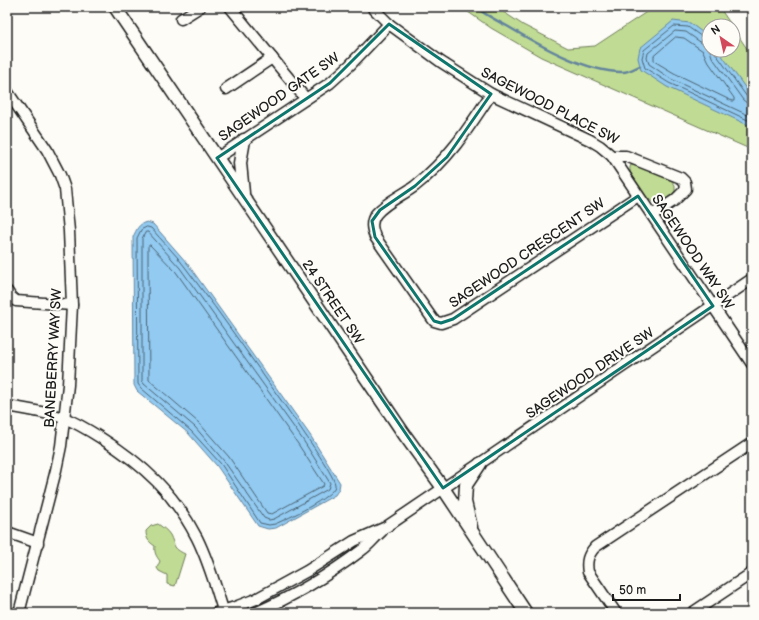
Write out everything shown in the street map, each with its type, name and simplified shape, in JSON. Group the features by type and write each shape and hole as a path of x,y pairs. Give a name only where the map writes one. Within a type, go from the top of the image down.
{"street":[{"name":"24 STREET SW","path":"115,7 404,434 443,488 526,613"},
{"path":"181,19 200,7"},
{"path":"230,7 306,99"},
{"name":"SAGEWOOD PLACE SW","path":"372,7 389,24 441,62 491,94 557,126 590,140 612,156 626,156 681,178 685,182 686,189 652,215"},
{"name":"SAGEWOOD GATE SW","path":"217,158 330,83 350,65 389,24"},
{"path":"226,89 272,58"},
{"name":"BANEBERRY WAY SW","path":"7,91 47,150 60,175 65,189 69,231 72,305 65,418 56,470 19,613"},
{"name":"SAGEWOOD CRESCENT SW","path":"491,94 464,136 447,157 415,186 380,210 372,221 372,228 376,237 434,321 441,323 453,319 638,196"},
{"path":"244,140 240,162 244,196"},
{"name":"SAGEWOOD WAY SW","path":"612,156 752,364"},
{"name":"SAGEWOOD DRIVE SW","path":"386,527 752,280"},
{"path":"7,291 16,301 72,305"},
{"path":"7,406 65,418 119,449 140,464 159,482 186,518 197,538 205,556 221,612 256,599 274,590 354,541 386,527"},
{"path":"616,613 588,572 588,559 595,547 752,443"},
{"path":"473,534 465,502 466,486 480,464"},
{"path":"255,613 285,599 332,571 363,550 386,527"},
{"path":"7,532 38,543"},
{"path":"692,613 752,573"},
{"path":"7,612 11,613"}],"highlighted area":[{"path":"389,24 491,94 447,157 415,186 380,210 372,221 375,237 434,321 441,323 453,319 638,196 713,306 443,488 217,158 330,83"}],"green space":[{"path":"461,7 496,7 523,25 568,48 595,46 654,7 719,7 727,18 701,18 701,58 741,58 741,40 752,56 752,150 541,57 491,28"},
{"path":"631,165 635,165 672,181 675,185 675,191 665,200 656,203 652,202 632,176 630,172"},
{"path":"158,524 169,533 174,546 185,554 175,586 167,584 167,575 159,571 157,568 160,561 156,554 155,546 147,538 146,531 151,526"}],"water":[{"path":"673,21 690,23 701,31 701,58 724,58 752,97 752,127 667,87 641,70 638,58 640,48"},
{"path":"147,222 153,224 187,263 310,435 340,483 339,489 335,495 276,528 268,529 258,526 217,466 188,433 137,391 134,385 133,237 137,229"}],"waterway":[{"path":"476,7 487,15 547,49 578,63 594,68 623,72 630,71 640,66"}]}
